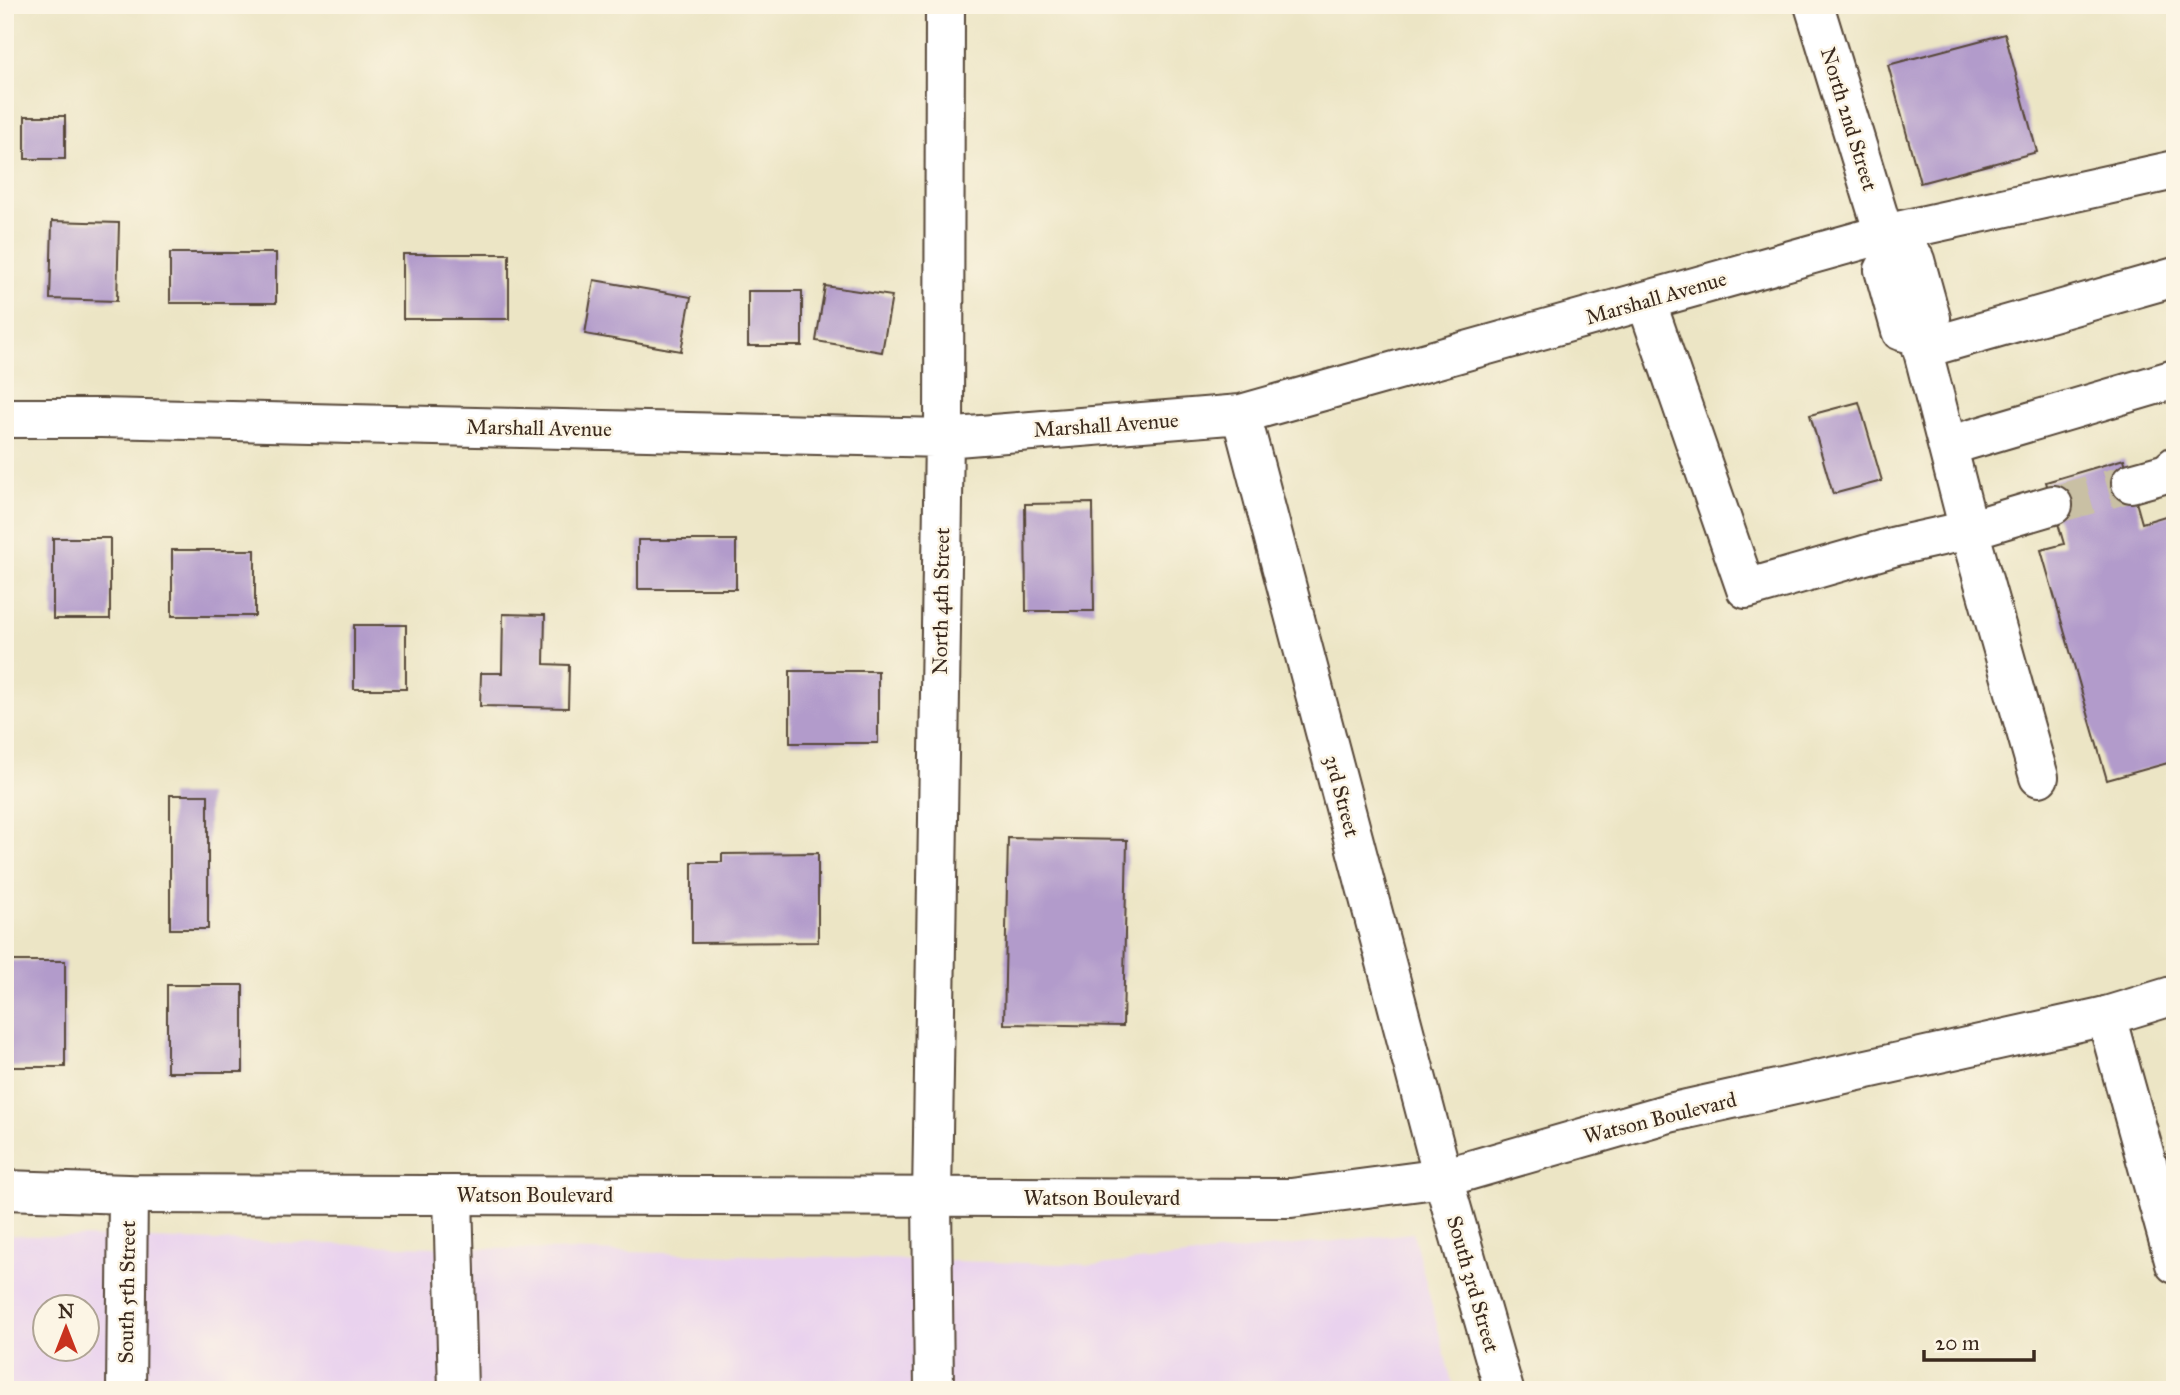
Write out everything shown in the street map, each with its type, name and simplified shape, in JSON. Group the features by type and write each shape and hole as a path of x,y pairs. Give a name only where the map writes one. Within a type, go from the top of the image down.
{"street":[{"name":"North 4th Street","path":"934,1390 932,1198 944,438 945,5"},
{"name":"North 2nd Street","path":"1814,5 1889,244"},
{"name":"Marshall Avenue","path":"5,418 115,418 944,438 1241,415 1646,301 1889,244 2175,170"},
{"path":"1889,244 1914,260 1931,318 1921,343 1969,530 2039,777"},
{"path":"1921,343 2175,276"},
{"path":"1646,301 1746,589 1896,545 1969,530 2053,505"},
{"path":"1948,446 2174,382"},
{"name":"3rd Street","path":"1241,415 1443,1178"},
{"path":"2131,483 2166,473 2175,466"},
{"name":"Watson Boulevard","path":"5,1190 128,1194 1291,1198 1443,1178 1669,1113 2106,1016 2175,995"},
{"path":"2106,1016 2175,1264"},
{"name":"South 3rd Street","path":"1443,1178 1504,1390"},
{"name":"South 5th Street","path":"126,1390 128,1194"},
{"path":"453,1195 458,1390"}],"shaded area":[{"path":"1413,1233 1454,1390 5,1390 5,1235 1098,1265"}],"building":[{"path":"2005,34 2037,152 1920,183 1888,65"},
{"path":"25,116 65,116 65,159 25,159"},
{"path":"52,221 119,223 117,301 50,299"},
{"path":"170,253 276,253 276,303 170,303"},
{"path":"403,254 509,254 509,319 403,319"},
{"path":"594,280 691,297 681,351 585,334"},
{"path":"825,286 892,296 882,352 816,341"},
{"path":"748,291 802,291 802,346 748,346"},
{"path":"1859,402 1882,481 1833,494 1810,415"},
{"path":"2124,459 2142,523 2175,513 2175,761 2107,780 2041,550 2064,544 2046,482"},
{"path":"1093,503 1094,611 1026,611 1025,504"},
{"path":"53,538 110,538 110,619 53,619"},
{"path":"638,540 736,540 736,589 638,589"},
{"path":"172,550 255,550 255,616 172,616"},
{"path":"503,614 545,615 544,664 569,665 568,708 480,706 481,673 502,673"},
{"path":"354,625 406,625 406,689 354,689"},
{"path":"790,671 878,671 878,743 790,743"},
{"path":"170,795 208,795 208,929 170,929"},
{"path":"1008,838 1127,840 1123,1026 1004,1024"},
{"path":"818,853 818,942 692,943 692,862 722,862 722,854"},
{"path":"5,961 65,961 65,1067 5,1067"},
{"path":"167,985 243,985 243,1072 167,1072"}],"tunnel":[{"path":"2053,505 2131,483"}]}
